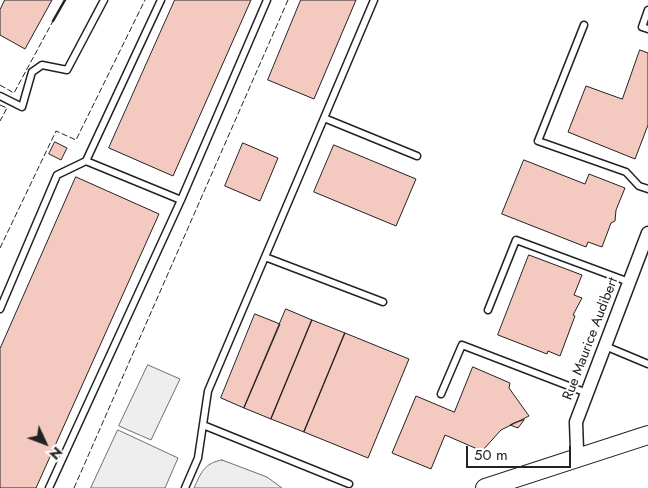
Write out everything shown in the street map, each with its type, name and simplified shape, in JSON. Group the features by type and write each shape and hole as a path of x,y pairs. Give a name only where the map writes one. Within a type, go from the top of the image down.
{"street":[{"name":"Rue Maurice Audibert","path":"580,458 576,422 629,282 645,251 648,233"},
{"path":"484,488 648,435"}],"lane":[{"path":"0,96 22,107 32,72 42,66 67,70 104,0"},
{"path":"0,309 57,175 86,161 161,0"},
{"path":"50,488 181,200 267,0"},
{"path":"184,488 198,458 208,391 374,0"},
{"path":"648,10 642,27 648,29"},
{"path":"584,25 538,141 626,172 639,186 648,189"},
{"path":"324,118 418,156"},
{"path":"86,161 181,200"},
{"path":"488,310 516,240 629,282"},
{"path":"265,257 383,302"},
{"path":"441,394 462,345 587,393"},
{"path":"605,346 648,364"},
{"path":"203,425 349,484"}],"shaded area":[{"path":"148,365 180,379 151,440 119,426"},
{"path":"118,430 178,458 165,488 91,488"},
{"path":"222,460 267,477 282,488 194,488 201,473 207,466"}],"building":[{"path":"5,0 52,0 25,49 0,35 0,10"},
{"path":"175,0 251,0 173,176 109,148"},
{"path":"301,0 356,0 314,99 268,80"},
{"path":"640,50 648,53 648,125 635,159 568,132 586,86 622,99"},
{"path":"55,142 67,148 61,160 49,154"},
{"path":"243,143 278,158 260,201 225,186"},
{"path":"334,145 416,179 396,226 314,192"},
{"path":"524,160 585,184 589,174 625,188 616,210 615,221 611,223 602,247 588,242 586,247 502,214"},
{"path":"76,177 159,214 36,488 0,488 0,349"},
{"path":"529,255 582,275 574,295 582,298 573,315 575,316 560,356 548,351 547,354 498,335"},
{"path":"286,309 312,320 271,419 244,408"},
{"path":"255,314 280,324 244,408 221,398"},
{"path":"312,320 345,333 304,432 271,419"},
{"path":"345,333 409,359 368,458 304,432"},
{"path":"473,367 510,383 509,388 529,416 501,430 482,451 445,435 431,469 392,453 416,396 454,412"},
{"path":"524,420 518,428 510,425 514,423"}],"fence":[{"path":"0,248 56,131 76,140 145,0"},
{"path":"74,488 288,0"},
{"path":"0,85 14,93 53,21"},
{"path":"0,105 7,108 0,121"}],"wall":[{"path":"53,21 65,0"}]}
